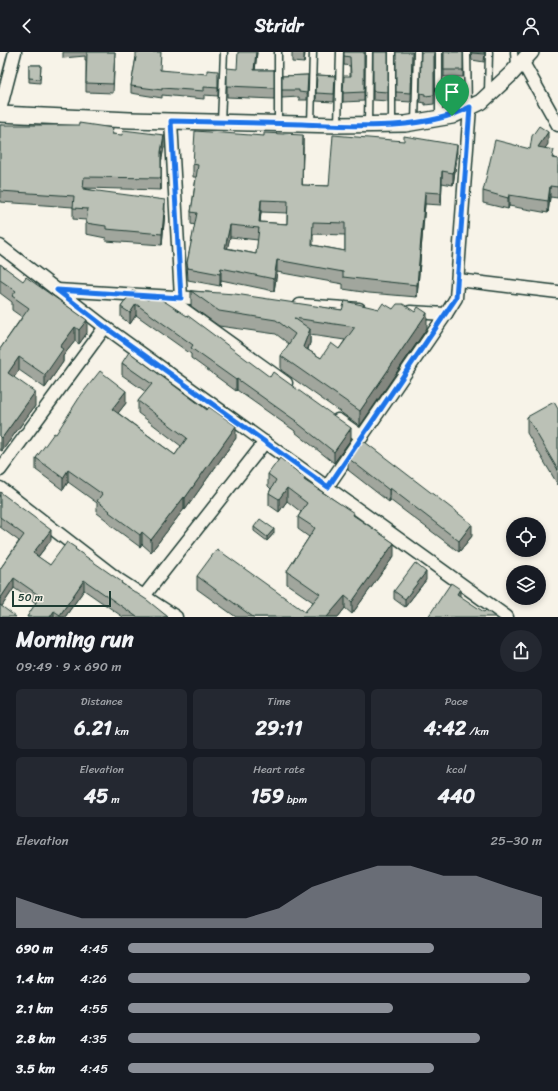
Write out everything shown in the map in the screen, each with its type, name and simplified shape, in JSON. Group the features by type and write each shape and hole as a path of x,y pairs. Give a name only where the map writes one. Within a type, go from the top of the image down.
{"street":[{"path":"0,110 15,52"},
{"path":"0,114 338,126 415,122 452,116 481,102 521,59 558,125"},
{"path":"328,487 456,298 469,108"},
{"path":"171,121 181,298"},
{"path":"0,246 105,327 506,617"},
{"path":"458,280 558,292"},
{"path":"57,290 220,300"},
{"path":"164,296 298,392"},
{"path":"290,304 368,309"},
{"path":"399,311 446,314"},
{"path":"0,470 105,327"},
{"path":"330,414 362,437"},
{"path":"144,596 265,442"},
{"path":"0,488 119,580 176,617"}],"lane":[{"path":"220,122 224,52"},
{"path":"278,52 278,124"},
{"path":"312,125 313,52"},
{"path":"338,126 340,52"},
{"path":"368,125 369,52"},
{"path":"392,52 392,124"},
{"path":"415,122 417,52"},
{"path":"439,52 439,118"},
{"path":"467,52 469,108"},
{"path":"488,95 489,52"}],"building":[{"path":"87,52 115,52 113,84 86,83"},
{"path":"136,52 161,52 160,70 207,74 207,70 218,71 218,88 204,87 204,91 162,88 162,90 131,86"},
{"path":"238,52 256,52 254,70 274,70 274,88 227,86 227,68 237,69"},
{"path":"344,52 364,52 364,92 343,93 344,76 351,76 350,57 344,56"},
{"path":"373,52 388,52 388,92 373,91"},
{"path":"396,52 412,52 411,93 396,92"},
{"path":"421,52 434,52 434,95 425,96 425,94 420,93"},
{"path":"444,52 463,52 463,70 444,70"},
{"path":"484,52 484,54 472,53"},
{"path":"29,65 41,65 40,79 29,78"},
{"path":"308,75 307,93 299,92 299,90 282,90 282,76"},
{"path":"317,75 335,76 334,94 316,93"},
{"path":"79,123 113,128 112,134 122,135 123,130 164,135 161,152 161,178 84,177 83,189 165,200 162,234 106,229 106,226 86,223 88,209 73,208 74,196 0,191 0,125 79,125"},
{"path":"539,126 548,132 538,147 554,150 552,158 558,159 558,187 550,186 548,201 509,195 508,198 483,191 495,140 530,149 532,136"},
{"path":"195,131 264,136 264,133 303,135 302,185 329,186 333,135 404,141 404,136 457,145 453,173 442,171 441,193 425,192 417,285 343,277 343,272 277,260 274,279 221,268 220,274 188,268 187,263 197,213 191,212 198,165 193,164","holes":["261,200 288,201 287,224 259,222","313,222 345,223 345,251 312,245","230,225 259,228 256,254 225,248"]},
{"path":"0,264 23,281 26,277 87,320 79,330 75,327 60,347 63,349 45,375 19,357 8,373 35,392 2,438 0,436 0,349 29,308 12,296 16,291 0,280"},
{"path":"132,291 148,300 153,294 187,315 270,377 273,372 351,428 334,452 296,421 191,348 193,345 136,304 130,313 121,307"},
{"path":"191,291 235,294 342,310 345,301 379,309 383,303 393,309 397,304 403,304 415,312 418,307 427,313 360,411 281,356 295,334 276,320 219,311","holes":["294,318 355,327 339,349 331,343 321,358 303,347 310,329"]},
{"path":"129,352 207,410 209,407 236,426 185,498 184,497 151,540 142,532 140,535 97,501 102,494 68,470 63,478 36,458 54,433 56,434 81,395 100,371 126,391 112,409 175,455 187,438 138,401 152,384 122,363"},
{"path":"554,402 558,409 558,470 527,417"},
{"path":"361,439 472,524 459,541 348,458"},
{"path":"280,458 305,478 304,480 354,513 353,515 394,543 352,602 345,596 327,617 253,617 197,576 217,549 305,612 320,594 287,571 315,528 298,517 307,503 287,488 279,499 269,493 276,480 268,474"},
{"path":"0,492 51,530 33,553 50,565 67,542 168,617 137,617 84,580 60,615 54,611 50,617 27,617 40,596 14,578 0,599 0,569 24,535 0,517"},
{"path":"260,519 274,529 267,537 254,527"},
{"path":"415,563 426,572 405,599 394,591"},
{"path":"451,583 460,589 457,594 484,612 486,610 495,617 428,617"},
{"path":"0,605 16,617 0,617"}],"route":[{"path":"470,107 456,298 328,487 105,327 57,290 181,298 171,121 354,126 405,124 452,116 470,107"}]}
